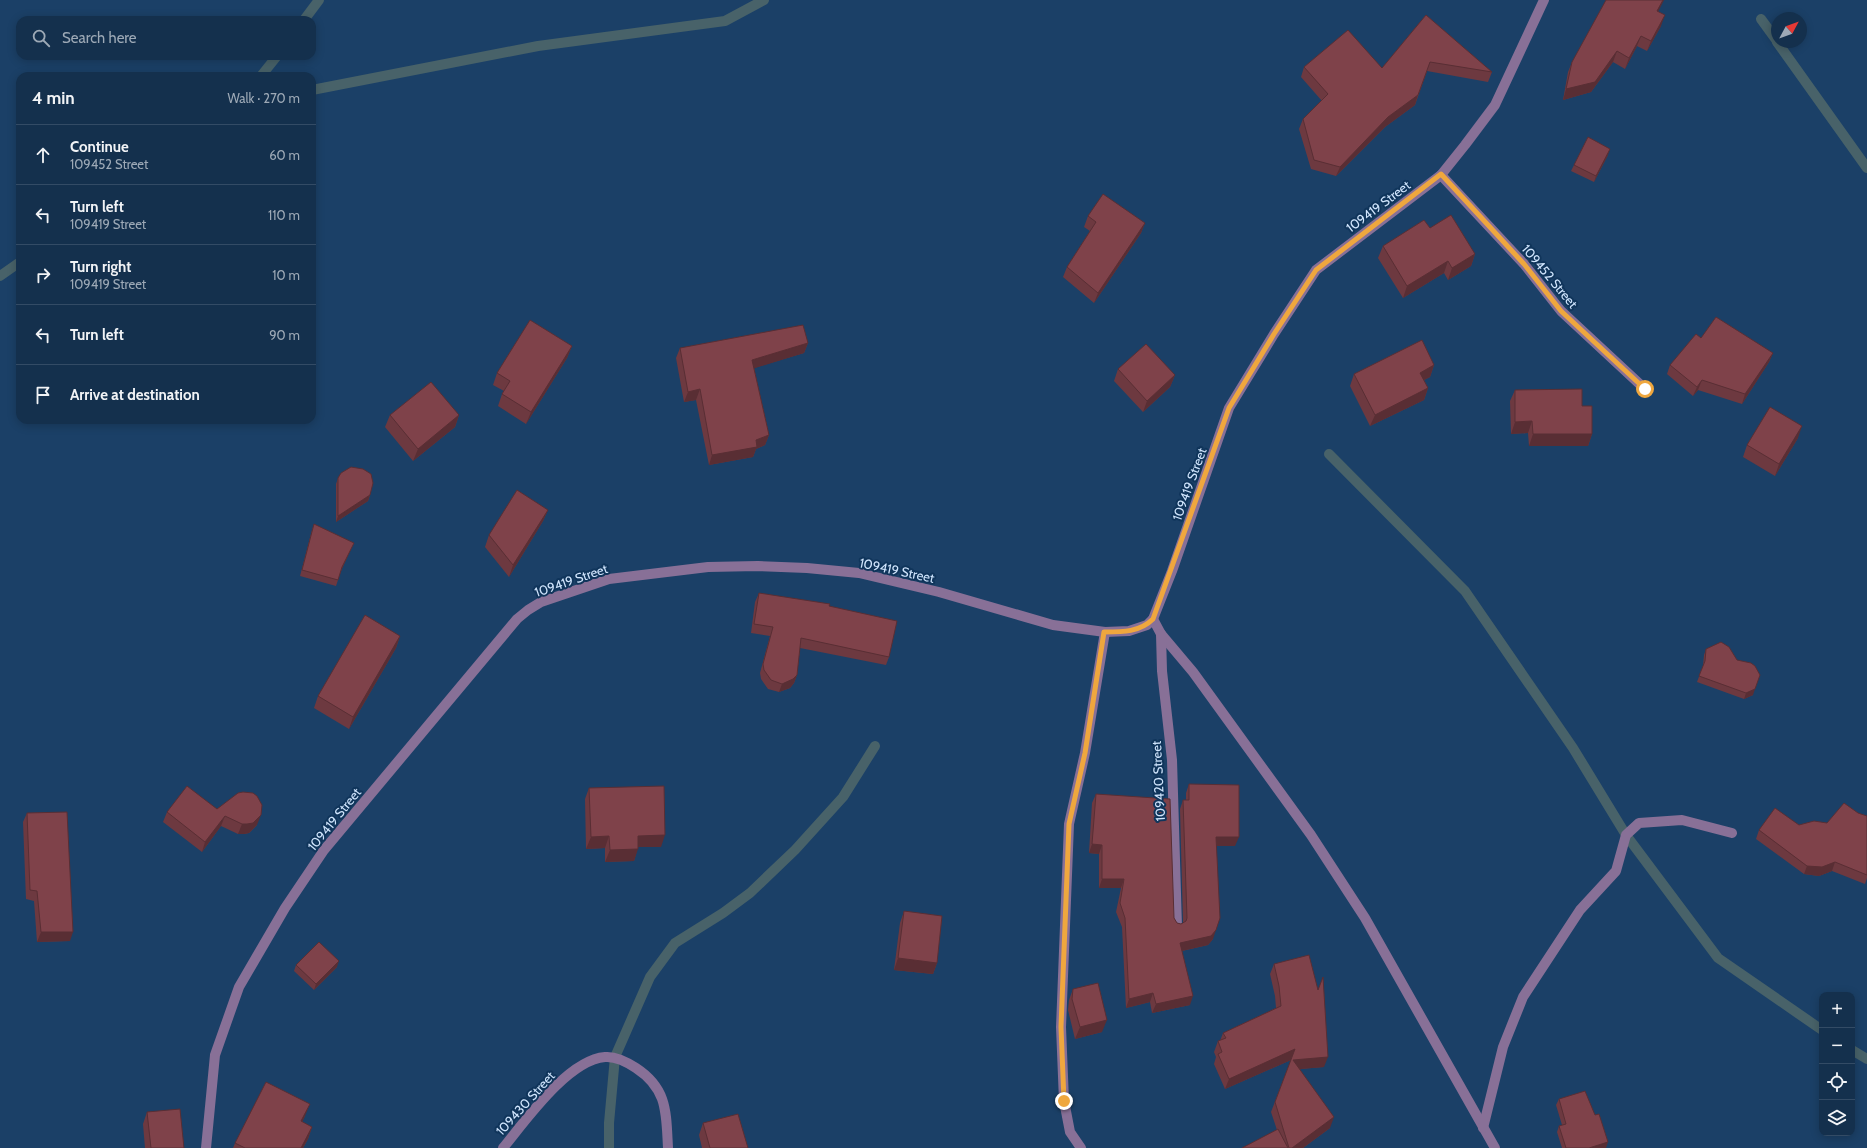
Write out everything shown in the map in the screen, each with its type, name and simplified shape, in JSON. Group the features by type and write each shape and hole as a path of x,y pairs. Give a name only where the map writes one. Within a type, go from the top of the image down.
{"street":[{"name":"109419 Street","path":"206,1148 215,1055 239,987 285,908 324,850 513,623 528,610 562,594 609,579 708,567 807,568 859,573 939,592 1053,625 1104,632 1129,631 1147,625 1153,619 1229,408 1274,334 1316,270 1441,174 1494,105 1544,0"},
{"name":"109452 Street","path":"1441,174 1524,264 1561,311 1645,389"},
{"path":"1153,619 1161,634 1192,672 1328,860 1365,918 1495,1148"},
{"path":"1081,1148 1070,1132 1064,1101 1061,1027 1069,824 1085,753 1104,632"},
{"name":"109420 Street","path":"1161,634 1162,671 1172,760 1177,927"},
{"path":"1483,1128 1503,1048 1523,997 1580,910 1616,871 1626,835 1639,823 1682,820 1732,834"},
{"name":"109430 Street","path":"503,1148 545,1097 566,1077 584,1064 604,1057 615,1057 631,1064 646,1074 658,1088 666,1111 668,1148"}],"building":[{"path":"1606,0 1663,0 1657,11 1665,15 1651,41 1641,36 1629,58 1617,51 1595,82 1566,89 1572,62"},
{"path":"1426,15 1492,72 1430,62 1418,95 1388,117 1340,167 1314,160 1303,119 1328,94 1304,67 1348,30 1382,68"},
{"path":"1588,137 1610,149 1596,176 1574,165"},
{"path":"1103,194 1145,223 1098,293 1067,267 1096,222 1088,216"},
{"path":"1451,215 1475,254 1452,268 1448,261 1407,286 1383,246 1424,220 1430,228"},
{"path":"1716,317 1773,353 1745,394 1702,380 1697,387 1670,365 1696,334 1701,338"},
{"path":"530,320 572,346 531,412 502,394 510,381 497,373"},
{"path":"803,325 808,343 752,360 769,435 756,440 757,447 712,455 700,389 688,392 680,348"},
{"path":"1422,340 1434,365 1420,373 1428,388 1375,415 1354,374"},
{"path":"1146,344 1175,375 1147,401 1118,369"},
{"path":"431,382 459,415 418,449 390,415"},
{"path":"1582,389 1582,406 1592,406 1592,434 1533,434 1532,421 1515,422 1515,390"},
{"path":"1770,407 1802,426 1779,464 1747,445"},
{"path":"351,467 363,469 371,474 373,483 370,495 338,516 338,478 341,473"},
{"path":"517,490 548,510 513,565 489,535"},
{"path":"314,524 354,543 342,567 338,580 302,570"},
{"path":"759,593 830,604 829,606 897,621 889,657 801,638 797,675 793,679 782,684 771,680 764,670 763,664 773,627 754,624"},
{"path":"365,615 400,636 353,717 318,696"},
{"path":"1721,642 1729,647 1737,660 1751,663 1755,666 1760,675 1755,689 1746,693 1699,676 1705,661 1706,649"},
{"path":"1189,784 1239,785 1239,837 1216,837 1220,918 1216,930 1211,936 1180,943 1193,996 1156,1004 1153,993 1129,999 1125,918 1120,903 1124,879 1102,879 1102,845 1092,844 1096,794 1170,799 1174,918 1177,923 1181,924 1186,921 1187,918 1183,800 1189,800"},
{"path":"187,786 217,809 238,793 253,793 257,796 262,805 261,815 253,823 247,824 242,824 225,816 205,842 167,812"},
{"path":"664,786 665,835 638,836 638,849 610,850 609,836 591,837 589,788"},
{"path":"1844,803 1858,813 1867,816 1867,875 1835,862 1822,867 1807,866 1759,830 1775,808 1799,825 1814,821 1827,823"},
{"path":"67,812 73,932 41,932 37,891 30,890 27,813"},
{"path":"904,911 942,916 937,963 898,958"},
{"path":"319,942 339,961 316,984 296,965"},
{"path":"1309,955 1318,990 1323,977 1328,1057 1293,1060 1334,1117 1292,1148 1289,1148 1275,1102 1295,1049 1229,1079 1218,1054 1222,1052 1218,1041 1226,1038 1223,1033 1281,1006 1279,986 1274,964"},
{"path":"1098,983 1107,1020 1080,1027 1072,999 1073,989"},
{"path":"266,1082 310,1104 301,1121 312,1127 301,1148 245,1148 235,1143"},
{"path":"1585,1091 1595,1115 1599,1114 1608,1142 1589,1148 1566,1148 1559,1126 1566,1124 1559,1099"},
{"path":"180,1109 184,1148 151,1148 147,1112"},
{"path":"738,1114 748,1148 710,1148 703,1123"},
{"path":"1278,1129 1288,1148 1242,1148"}],"waterway":[{"path":"307,16 319,0"},
{"path":"316,89 538,46 725,21 764,0"},
{"path":"1761,19 1771,33"},
{"path":"1781,48 1867,168"},
{"path":"264,72 274,60"},
{"path":"0,276 16,265"},
{"path":"1329,454 1465,591 1573,748 1626,835 1718,958 1819,1028"},
{"path":"609,1148 609,1123 615,1057 650,977 675,943 723,913 750,893 795,850 843,797 875,746"},
{"path":"1855,1052 1867,1059"}],"route":[{"path":"1064,1101 1061,1027 1069,824 1085,753 1104,632 1129,631 1147,625 1153,619 1172,571 1229,408 1274,334 1316,270 1441,174 1524,264 1561,311 1645,389"}]}
